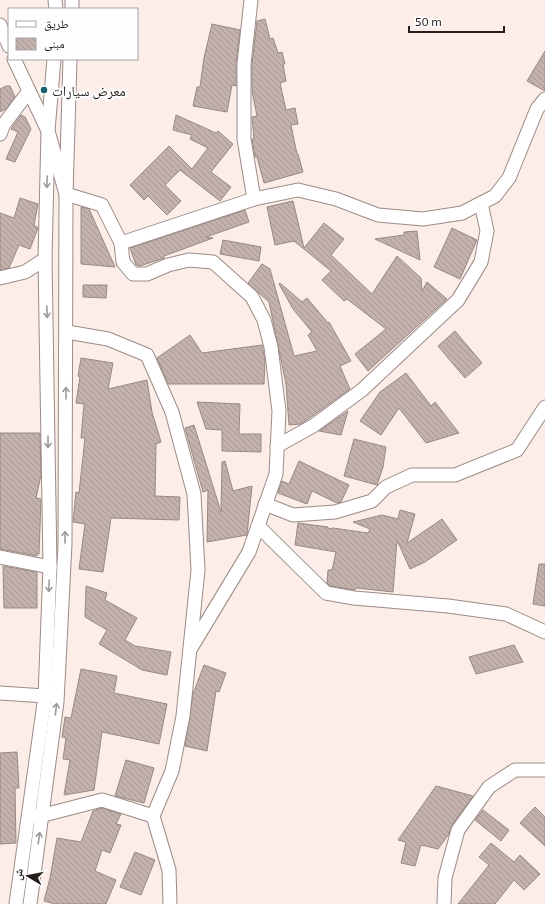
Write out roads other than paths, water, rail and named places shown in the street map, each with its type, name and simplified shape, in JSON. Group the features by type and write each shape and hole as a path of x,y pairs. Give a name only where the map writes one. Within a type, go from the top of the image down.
{"street":[{"path":"251,0 244,64 244,139 254,199"},
{"path":"0,25 8,44"},
{"path":"14,60 48,131 66,194"},
{"path":"16,904 45,696 50,567 45,259 48,131 54,60"},
{"path":"30,904 43,816 57,702 65,544 67,332 66,194 70,60"},
{"path":"0,134 4,124 29,91"},
{"path":"121,242 254,199 298,190 336,199 378,215 423,219 462,213 495,196 509,178 542,106"},
{"path":"66,194 102,205 121,242 123,262 132,274 147,274 168,265 189,260 213,262 252,297 264,320 271,347 279,411 276,474 249,552 189,652"},
{"path":"277,446 313,426 362,390 458,300 481,262 487,231 481,203"},
{"path":"0,278 25,272 45,259"},
{"path":"67,332 108,340 147,356 172,412 194,494 198,570 183,716 172,771 152,816 170,870 170,904"},
{"path":"265,504 293,515 336,512 372,501 386,487 412,475 455,475 517,450 545,407"},
{"path":"258,526 326,593 354,598 448,606 506,614 545,632"},
{"path":"0,557 50,567"},
{"path":"0,693 45,696"},
{"path":"444,904 445,878 458,830 488,787 515,770 545,770"},
{"path":"28,819 102,800 152,816"}],"place":[{"name":"معرض سيارات","path":"44,90"}]}
